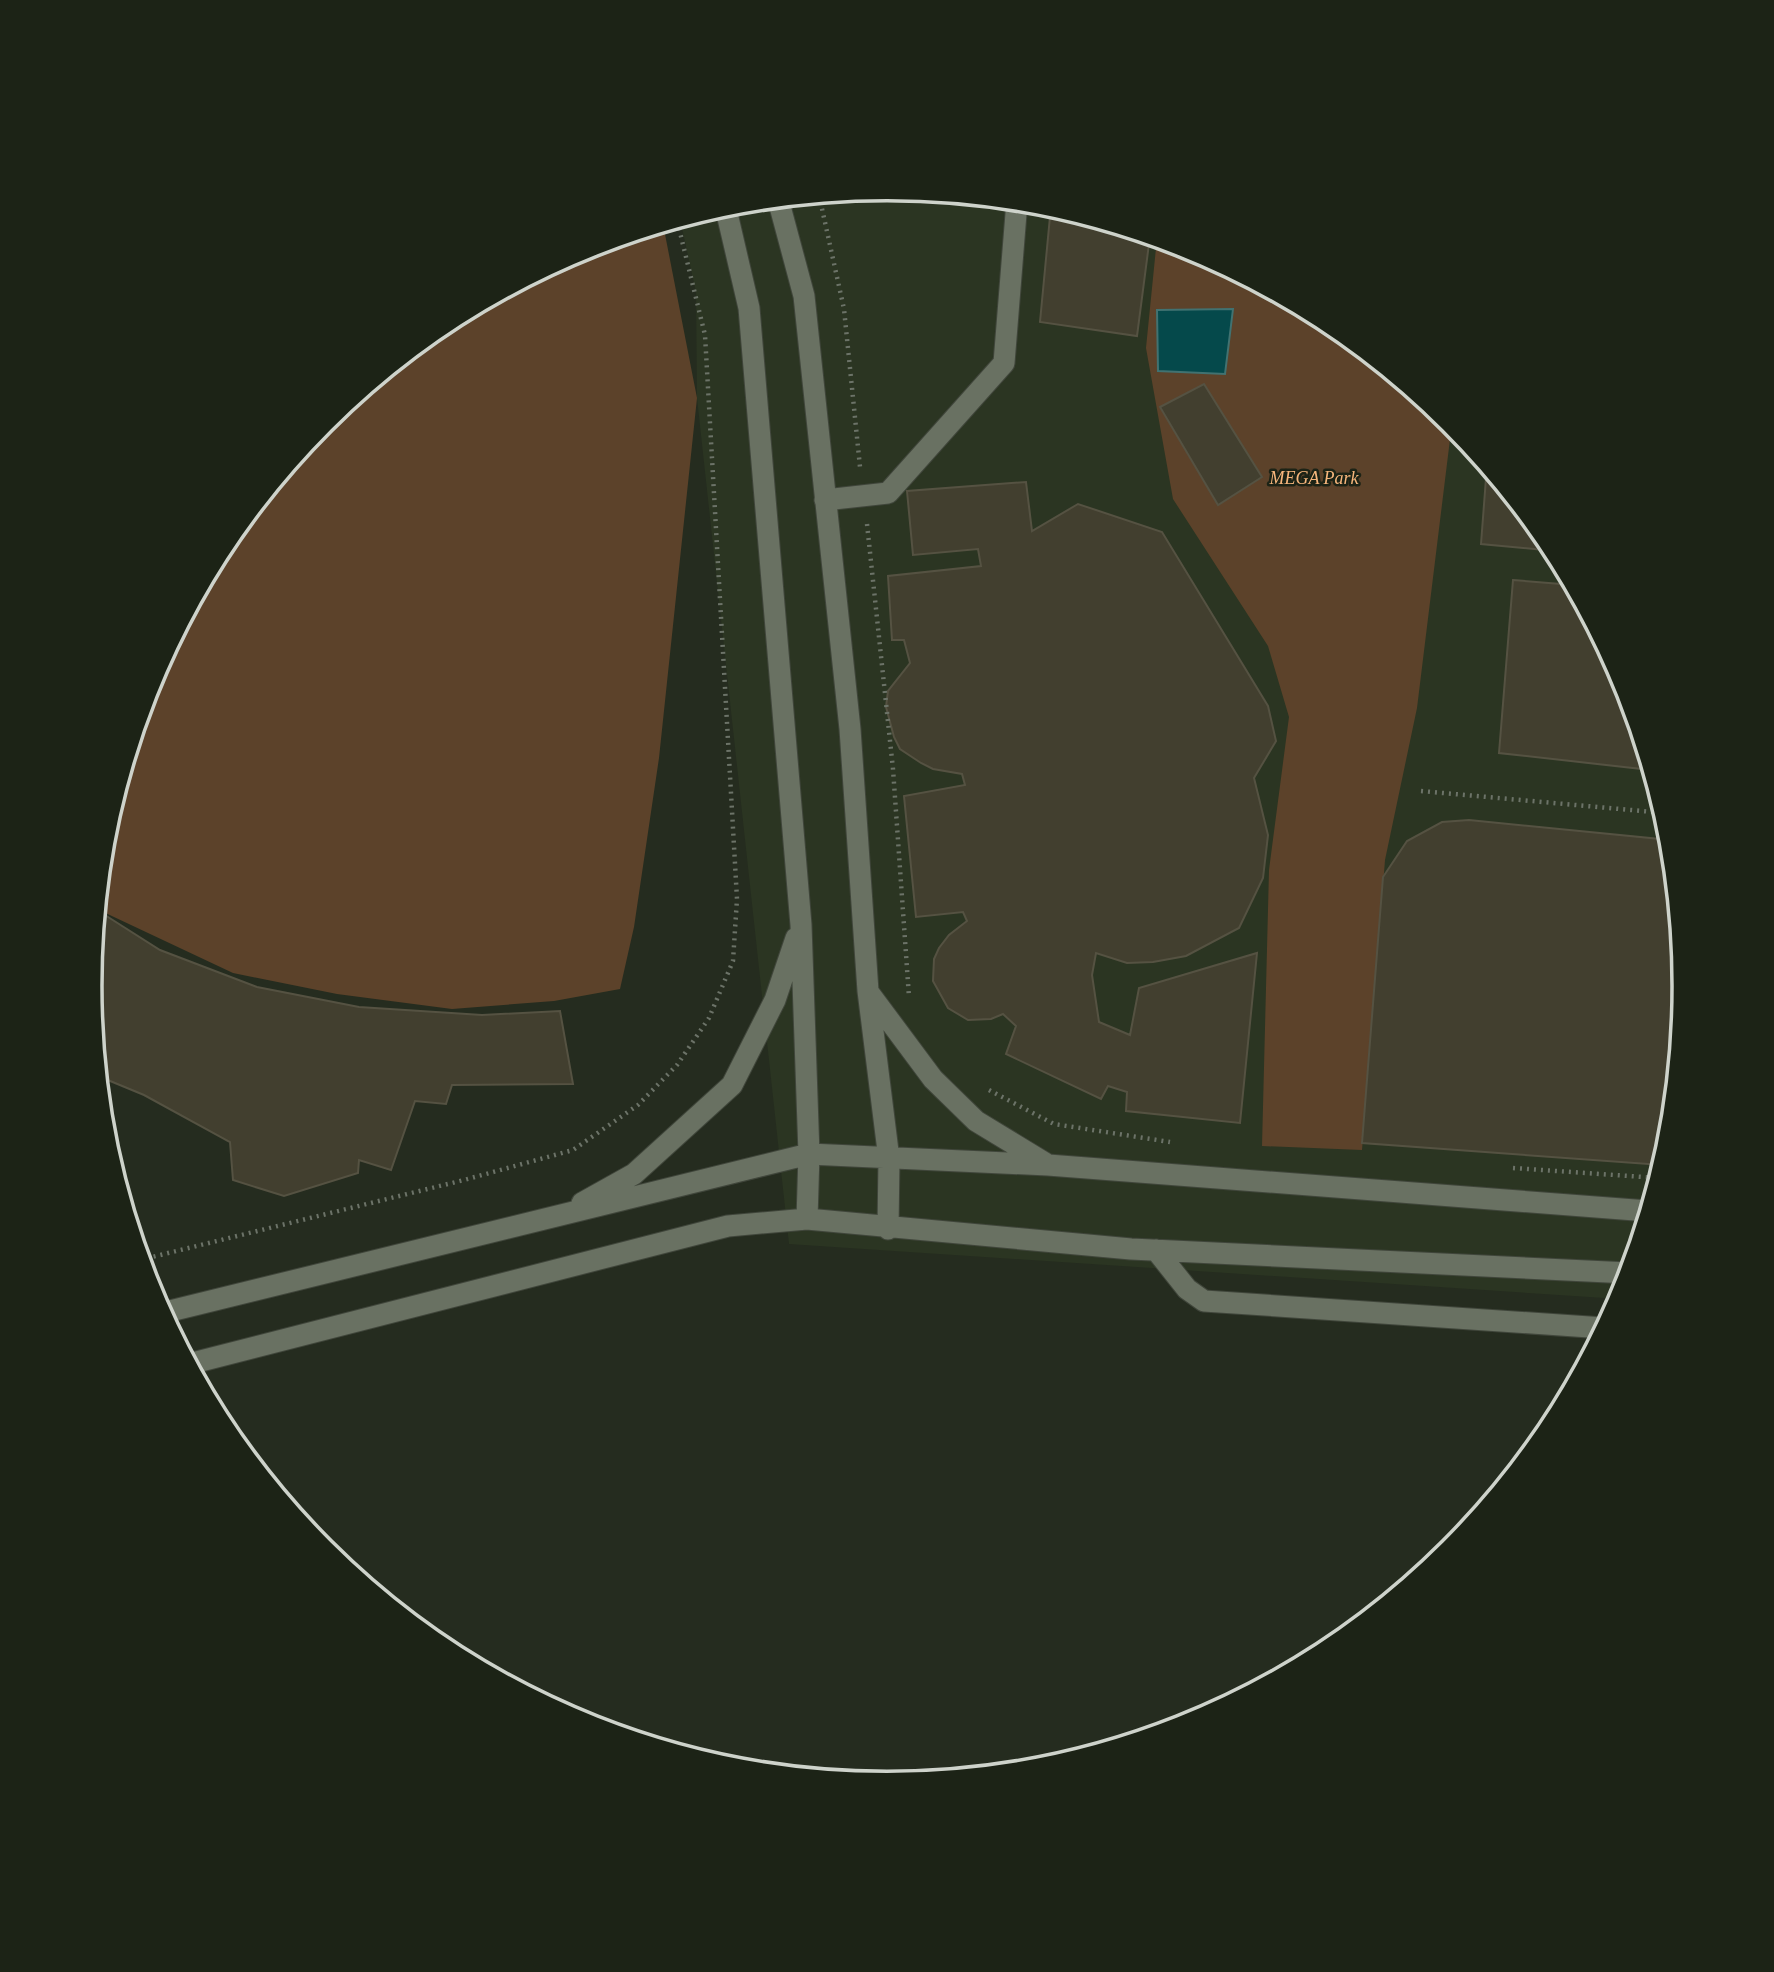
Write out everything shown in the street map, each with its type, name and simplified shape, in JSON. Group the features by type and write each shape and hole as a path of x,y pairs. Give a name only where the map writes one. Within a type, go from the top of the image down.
{"street":[{"path":"780,208 804,296 850,729 868,991 889,1158 888,1229"},
{"path":"825,500 888,493 1004,363 1016,212"},
{"path":"728,217 749,308 801,925 809,1154 807,1219"},
{"path":"556,1217 634,1174 732,1085 775,1000 801,925"},
{"path":"868,991 933,1079 976,1121 1048,1165"},
{"path":"172,1311 809,1154 1048,1165 1639,1210"},
{"path":"198,1362 728,1226 807,1219 888,1229 1156,1250 1618,1272"},
{"path":"1156,1250 1187,1289 1204,1301 1594,1327"}],"path":[{"path":"821,203 844,309 893,769 909,996 916,1007"},
{"path":"150,1258 464,1180 573,1150 638,1105 677,1065 709,1018 733,961 737,899 705,335 679,229"},
{"path":"1421,792 1652,812"},
{"path":"980,1086 1054,1124 1178,1143"},
{"path":"1508,1168 1649,1177"}],"shaded area":[{"path":"887,200 938,202 990,207 1090,227 1188,260 1280,306 1323,333 1405,395 1478,468 1540,550 1567,593 1613,685 1646,783 1666,883 1672,986 1666,1089 1646,1189 1608,1298 789,1244 697,398 696,292 682,228 784,207"}],"green space":[{"path":"665,233 697,398 659,758 634,927 620,989 554,1001 452,1009 337,994 233,973 105,913 117,833 143,734 161,685 207,593 234,550 296,468 369,395 409,363 494,306 540,282 586,260"},
{"name":"MEGA Park","path":"1156,248 1234,282 1323,333 1405,395 1450,439 1417,708 1385,860 1362,1150 1262,1146 1269,870 1289,717 1268,646 1173,499 1146,348"}],"water":[{"path":"1233,309 1225,374 1158,371 1157,310"}],"building":[{"path":"1050,218 1090,227 1149,246 1137,336 1040,322"},
{"path":"1204,384 1262,477 1218,505 1160,407"},
{"path":"1486,478 1540,550 1481,544"},
{"path":"1026,482 1032,531 1078,504 1162,532 1268,706 1276,741 1254,778 1268,835 1263,878 1239,928 1186,956 1153,962 1127,963 1096,953 1092,975 1099,1022 1130,1035 1139,988 1257,953 1240,1123 1126,1111 1127,1092 1108,1086 1101,1099 1006,1054 1016,1026 1003,1014 991,1019 968,1020 948,1008 933,981 934,959 939,948 949,935 967,921 963,912 916,917 904,796 965,785 962,774 933,769 921,763 900,749 894,737 886,707 888,691 910,663 904,640 892,640 888,576 981,566 978,549 913,555 907,491"},
{"path":"1513,580 1561,584 1613,685 1642,769 1499,753"},
{"path":"1469,820 1658,839 1671,935 1671,1037 1666,1089 1651,1164 1362,1143 1383,877 1407,841 1442,822"},
{"path":"105,915 160,950 257,987 359,1007 482,1015 560,1011 573,1084 452,1085 446,1104 415,1101 391,1170 359,1160 358,1173 284,1196 233,1180 230,1142 144,1095 107,1080 102,986"}]}
